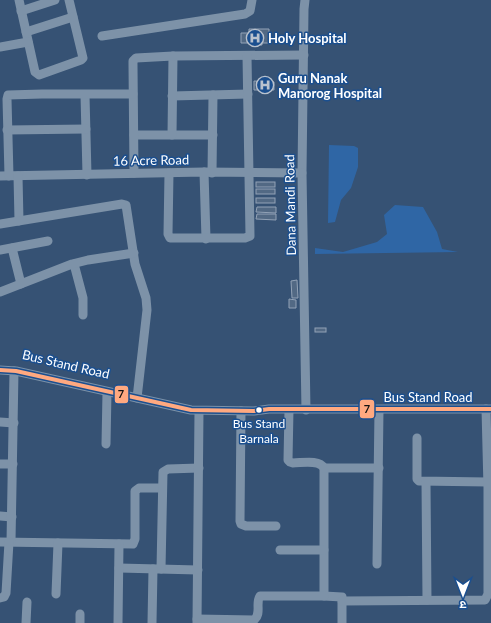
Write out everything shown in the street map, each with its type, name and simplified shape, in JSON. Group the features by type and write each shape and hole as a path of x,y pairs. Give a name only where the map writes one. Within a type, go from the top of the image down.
{"street":[{"path":"19,0 35,72 37,75 81,60 83,56 69,0"},
{"path":"21,11 55,0"},
{"path":"102,36 245,14 250,11 252,0"},
{"name":"Dana Mandi Road","path":"305,0 302,173 306,410"},
{"path":"0,47 73,17"},
{"path":"134,173 133,61 136,58 173,56 304,55"},
{"path":"172,135 173,56"},
{"path":"169,173 169,236 172,239 246,238 250,236 248,56"},
{"path":"4,176 8,130 8,95 133,94"},
{"path":"172,96 248,94"},
{"path":"85,95 87,175"},
{"path":"206,239 208,172 213,135 213,95"},
{"path":"8,130 86,129"},
{"path":"134,135 213,135"},
{"name":"16 Acre Road","path":"4,176 208,172 302,173"},
{"path":"18,176 19,221"},
{"path":"0,224 124,204 127,207 135,264 146,298 147,310 137,396"},
{"path":"0,250 48,241"},
{"path":"12,248 21,284"},
{"path":"0,292 74,264 134,253"},
{"path":"74,264 83,298 83,315"},
{"name":"Bus Stand Road","path":"0,364 26,368 199,411 254,411 269,409"},
{"name":"Bus Stand Road","path":"0,370 14,371 107,392 191,404 253,406 269,409 289,410 488,409"},
{"path":"0,598 4,597 6,593 7,542 12,517 14,371"},
{"path":"106,444 107,392"},
{"path":"342,601 485,600 487,598 489,486 488,409"},
{"path":"289,410 288,460 290,462 316,462 324,468 379,468"},
{"path":"377,564 379,410"},
{"path":"199,411 197,621 256,619 258,615 258,600 260,596 341,596 342,623"},
{"path":"241,411 240,522 246,526 276,526"},
{"path":"0,422 14,423"},
{"path":"417,438 417,479 419,481 489,486"},
{"path":"0,464 13,464"},
{"path":"152,623 157,568 162,475 165,470 199,468"},
{"path":"324,468 324,596"},
{"path":"426,482 427,600"},
{"path":"7,542 133,544 135,542 135,490 139,488 162,488"},
{"path":"0,516 12,517"},
{"path":"56,594 58,543"},
{"path":"118,623 119,544"},
{"path":"280,550 324,550"},
{"path":"119,568 198,570"},
{"path":"26,623 27,602"}],"shaded area":[{"path":"329,145 354,146 358,148 358,167 351,188 341,200 335,222 328,223"},
{"path":"395,205 423,207 437,232 442,249 458,252 315,254 315,248 343,252 377,242 387,234 384,215"}],"building":[{"path":"249,29 269,29 269,43 256,45 256,43 241,43 241,33 249,33"},
{"path":"254,81 274,82 274,90 254,90"},
{"path":"256,182 275,182 275,187 256,187"},
{"path":"256,189 275,189 275,194 256,194"},
{"path":"256,198 275,198 275,203 256,203"},
{"path":"257,207 276,207 276,213 256,212"},
{"path":"257,214 276,214 276,220 256,219"},
{"path":"297,280 298,298 292,298 291,281"},
{"path":"289,299 296,300 296,308 289,308"},
{"path":"315,328 326,328 326,332 315,332"}],"transit line":[{"name":"7","path":"0,370 16,371 191,410 254,411 269,409 491,409"}],"place":[{"name":"Holy Hospital","path":"255,38"},
{"name":"Guru Nanak Manorog Hospital","path":"265,85"},
{"name":"Bus Stand Barnala","path":"259,410"}]}
